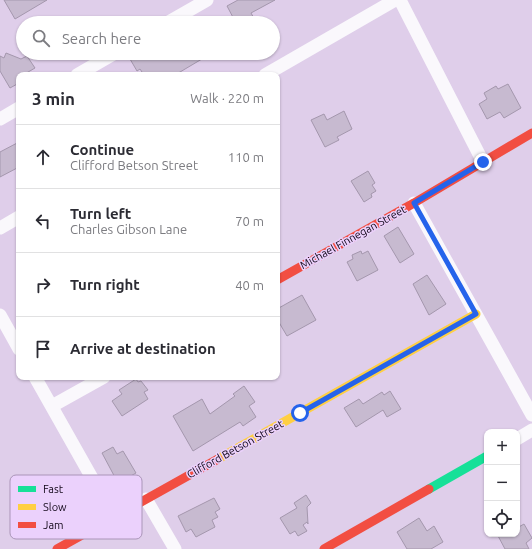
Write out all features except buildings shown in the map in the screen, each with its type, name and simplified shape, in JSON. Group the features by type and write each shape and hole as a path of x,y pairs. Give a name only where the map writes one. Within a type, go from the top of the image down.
{"street":[{"path":"179,16 207,0"},
{"path":"270,72 395,0"},
{"path":"400,0 483,162"},
{"path":"82,72 103,60"},
{"path":"0,119 16,110"},
{"name":"Michael Finnegan Street","path":"280,278 414,203 532,133"},
{"path":"414,203 532,415"},
{"path":"0,228 16,219"},
{"name":"Clifford Betson Street","path":"142,501 476,314"},
{"path":"0,315 16,344"},
{"path":"37,380 91,475"},
{"path":"52,406 99,380"},
{"path":"520,437 532,430"},
{"path":"324,549 484,458"},
{"path":"146,499 175,549"},
{"name":"Clifford Betson Street","path":"57,549 75,539"}],"traffic: fast":[{"path":"429,489 484,458"}],"traffic: slow":[{"path":"218,459 476,314"}],"traffic: jam":[{"path":"280,278 414,203 532,133"},
{"path":"142,501 218,459"},
{"path":"324,549 429,489"},
{"path":"57,549 75,539"}],"route":[{"path":"300,413 476,314 414,203 483,162"}]}
